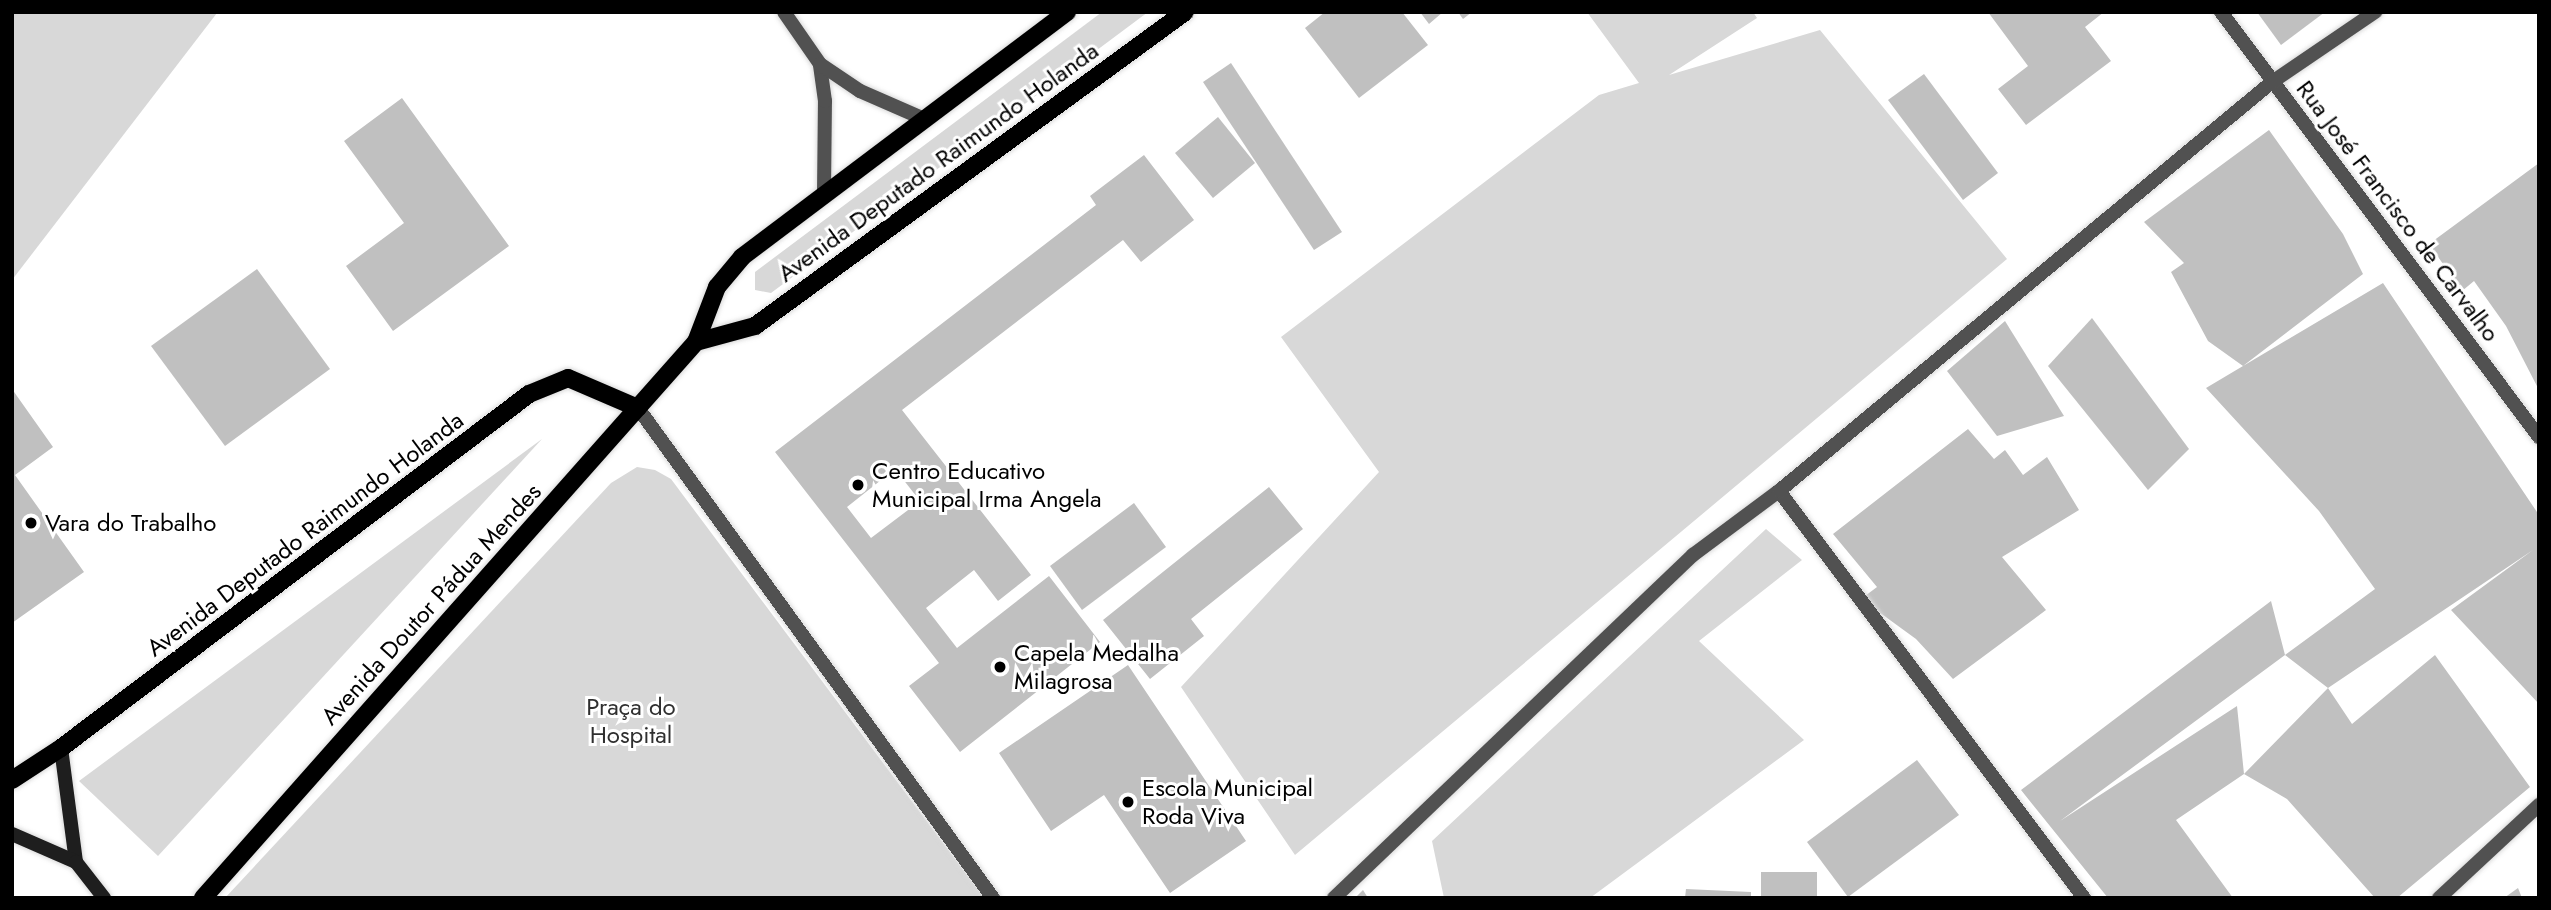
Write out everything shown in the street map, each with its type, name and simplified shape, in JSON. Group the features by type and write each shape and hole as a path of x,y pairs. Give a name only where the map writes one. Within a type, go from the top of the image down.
{"main road":[{"name":"Avenida Deputado Raimundo Holanda","path":"717,287 742,257 1067,12"},
{"name":"Avenida Deputado Raimundo Holanda","path":"696,342 755,326 1185,12"},
{"name":"Avenida Doutor Pádua Mendes","path":"203,898 696,342 717,287"},
{"name":"Avenida Deputado Raimundo Holanda","path":"12,780 61,748 529,394 568,378 638,408"},
{"path":"61,748 76,862"},
{"path":"12,834 76,862 104,898"}],"street":[{"path":"784,12 820,64 860,91 924,119"},
{"name":"Rua José Francisco de Carvalho","path":"2221,12 2539,437"},
{"path":"1334,898 1693,555 1779,491 2272,82 2375,12"},
{"path":"820,64 825,102 824,193"},
{"path":"638,408 993,898"},
{"path":"1779,491 2084,898"},
{"path":"2440,898 2539,805"}],"green space":[{"path":"12,12 217,13 12,280"},
{"path":"1102,12 1148,12 771,293 755,290 755,272"},
{"path":"1587,12 1753,12 1757,18 1669,75 1820,30 2007,259 1295,855 1181,687 1379,472 1281,337 1599,95 1639,83"},
{"path":"542,439 158,856 79,781"},
{"name":"Praça do Hospital","path":"637,467 655,470 671,479 984,898 225,898 611,483"},
{"path":"1766,529 1802,560 1699,641 1804,740 1590,898 1444,898 1432,841"}],"building":[{"path":"1325,12 1402,12 1428,45 1359,98 1305,28"},
{"path":"1420,12 1443,12 1429,24"},
{"path":"1458,12 1472,12 1463,19"},
{"path":"1988,12 2104,12 2085,27 2111,61 2026,125 1998,89 2028,66"},
{"path":"2257,12 2325,12 2281,45"},
{"path":"1231,63 1342,232 1314,250 1203,82"},
{"path":"1924,74 1998,173 1963,200 1888,100"},
{"path":"402,98 509,246 393,331 346,266 404,223 344,141"},
{"path":"1218,117 1255,163 1213,198 1175,153"},
{"path":"2269,130 2343,234 2363,274 2243,366 2208,341 2171,272 2184,263 2144,222"},
{"path":"1144,155 1194,220 1141,262 1123,240 902,410 1031,575 998,601 974,570 926,608 957,648 1049,576 1100,642 960,752 909,686 939,663 775,452 1096,205 1090,196","holes":["895,469 920,501 871,538 847,507"]},
{"path":"2539,163 2539,390 2506,326 2474,281 2462,291 2429,244"},
{"path":"257,269 330,369 225,446 151,346"},
{"path":"2383,283 2539,515 2539,704 2451,610 2533,550 2328,688 2285,655 2375,589 2319,511 2206,388"},
{"path":"2092,318 2189,449 2148,490 2048,366"},
{"path":"2005,321 2064,416 1997,436 1947,371"},
{"name":"Vara do Trabalho","path":"12,389 53,447 15,475 84,572 12,623"},
{"path":"1968,429 1994,459 2005,450 2023,475 2047,457 2079,510 2002,557 2046,610 1953,679 1916,639 1861,599 1877,587 1833,534"},
{"path":"1269,487 1303,529 1191,619 1204,636 1150,679 1103,620"},
{"path":"1134,503 1166,547 1082,610 1050,566"},
{"path":"2271,601 2285,655 2060,821 2237,706 2244,774 2176,820 2233,898 2108,898 2021,790"},
{"path":"2435,655 2530,787 2397,898 2375,898 2287,799 2244,774 2328,688 2352,724"},
{"path":"1128,665 1246,841 1170,893 1104,795 1051,831 999,753"},
{"path":"1917,760 1959,815 1848,897 1807,842"},
{"path":"1761,872 1817,872 1817,898 1761,898"},
{"path":"2518,888 2522,898 2504,898"},
{"path":"1686,889 1751,892 1751,898 1685,898"},
{"path":"1363,890 1368,898 1355,898"}],"place":[{"name":"Centro Educativo Municipal Irma Angela","path":"858,485"},
{"name":"Vara do Trabalho","path":"31,523"},
{"name":"Capela Medalha Milagrosa","path":"1000,667"},
{"name":"Escola Municipal Roda Viva","path":"1128,802"}]}
